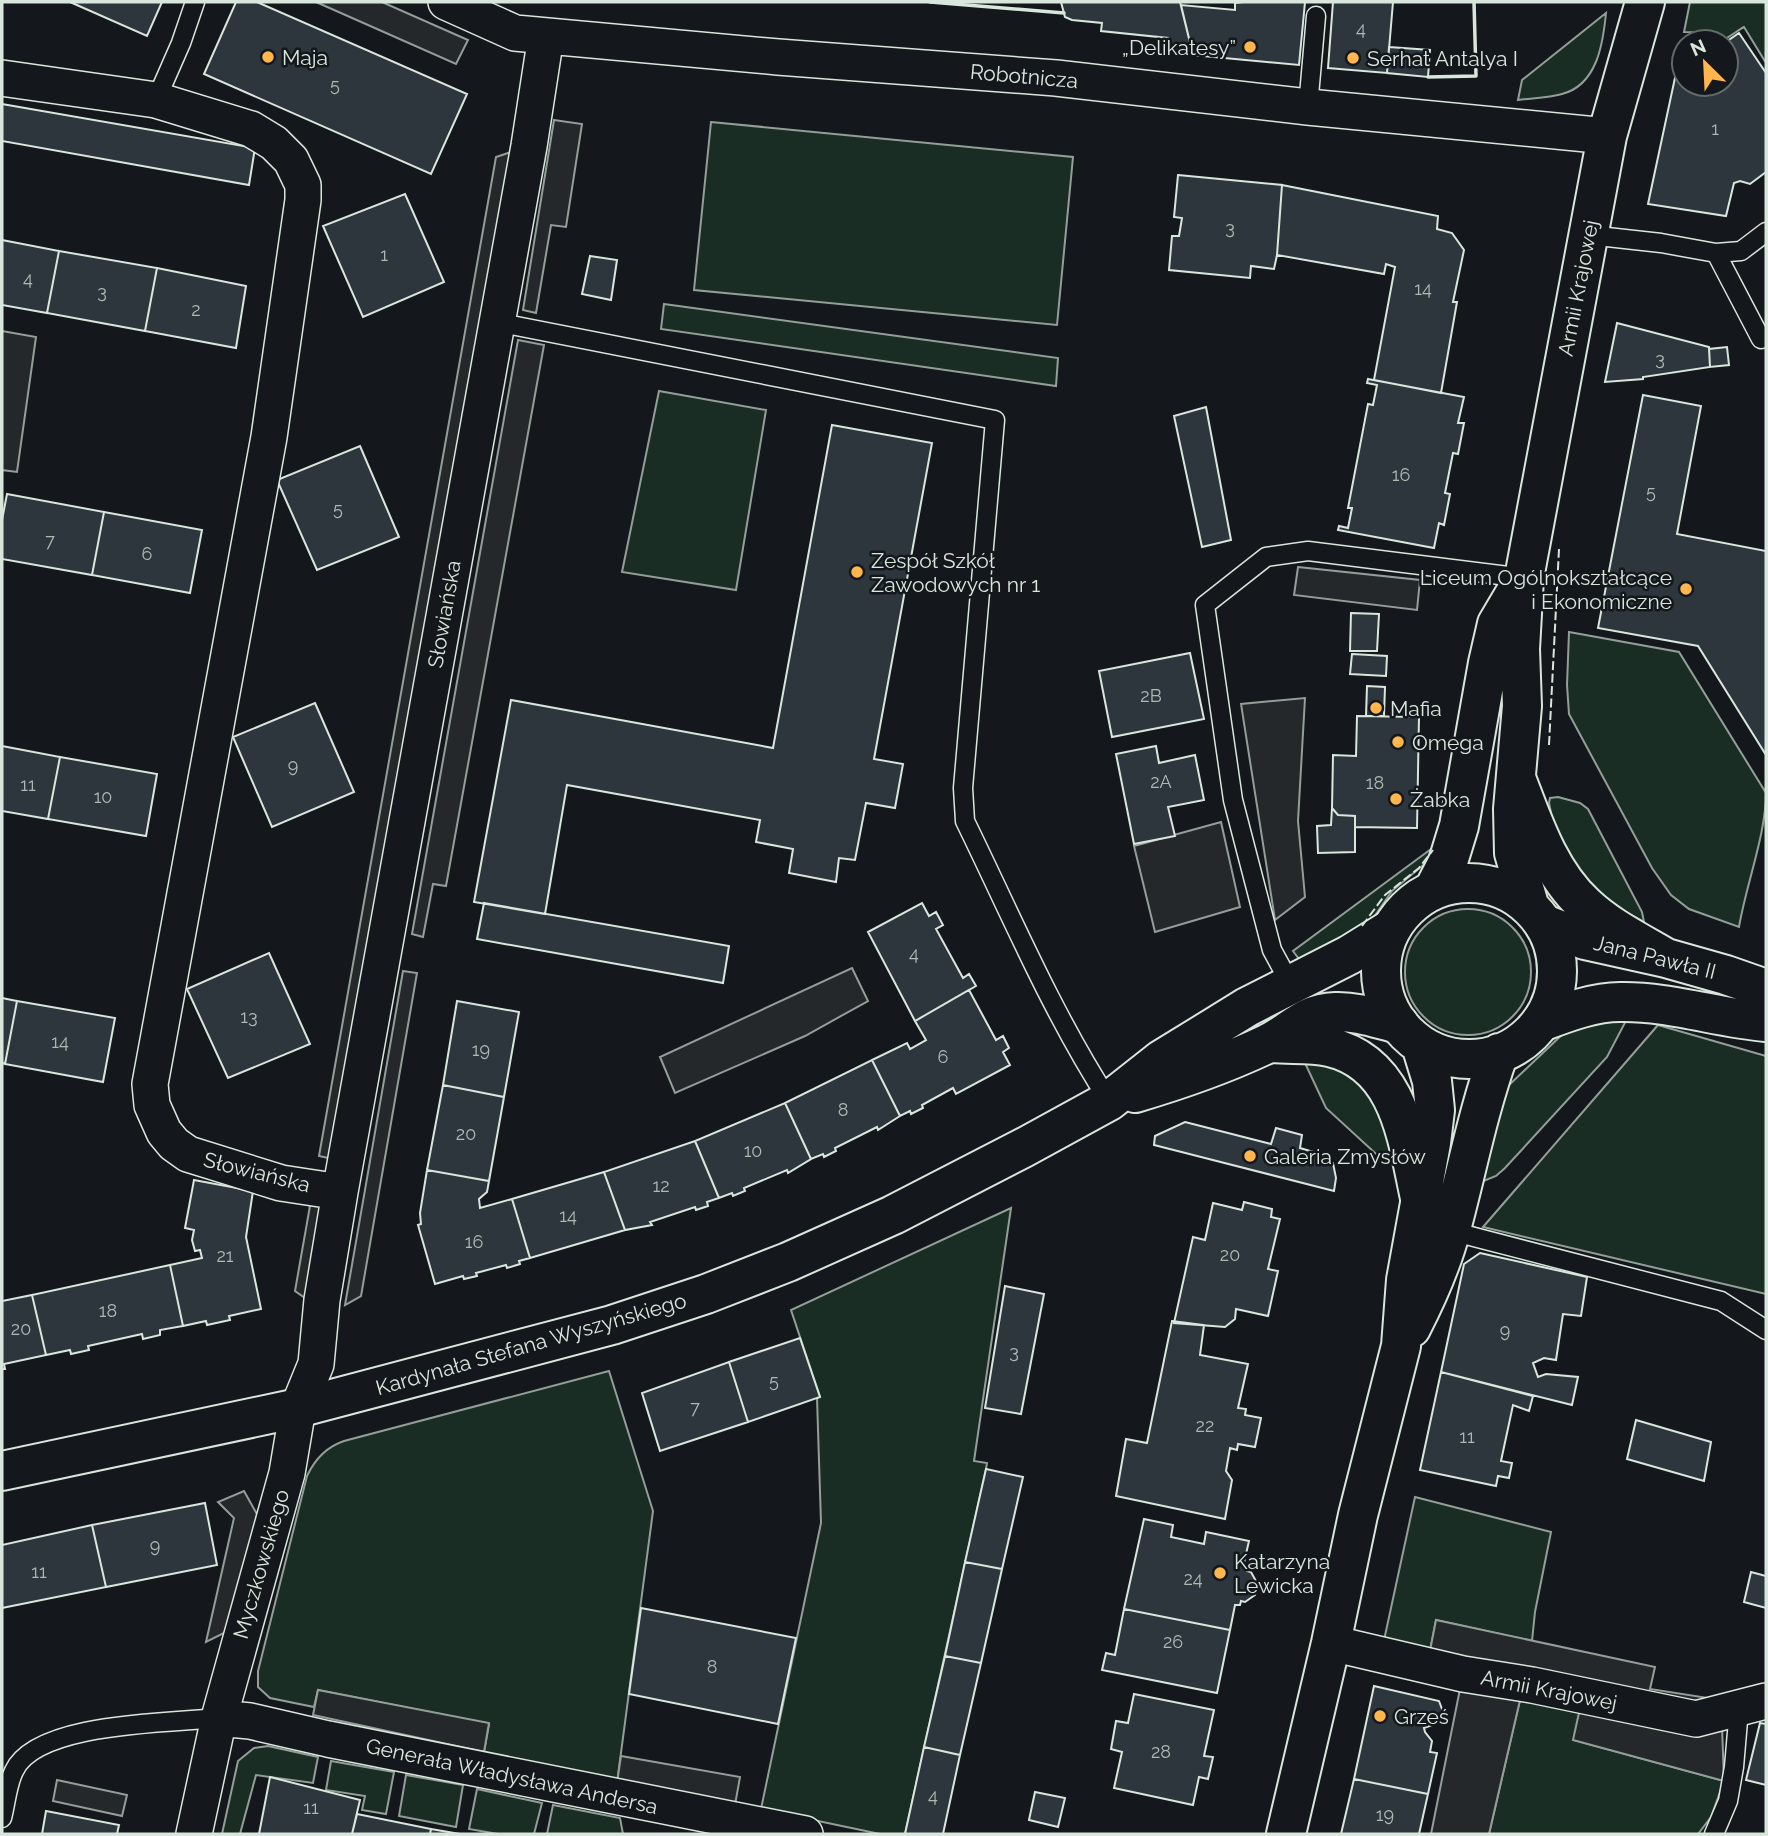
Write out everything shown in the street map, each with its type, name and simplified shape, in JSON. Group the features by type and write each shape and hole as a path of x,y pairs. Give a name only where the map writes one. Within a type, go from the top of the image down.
{"main road":[{"name":"Armii Krajowej","path":"1536,915 1514,853 1513,809 1522,706 1520,649 1524,578 1607,136 1645,2"},
{"name":"Armii Krajowej","path":"1434,889 1448,862 1459,826 1497,624 1524,578"},
{"path":"1516,778 1537,833 1551,862 1567,886 1595,914 1666,958"},
{"path":"1286,1834 1358,1515 1402,1346 1406,1280 1432,1143 1435,1110 1432,1082 1410,1034 1387,1003 1381,978 1382,953 1391,929 1402,913 1417,899 1434,889 1459,883 1484,883 1508,891 1536,915 1555,953 1556,984 1541,1022 1522,1041 1499,1053 1479,1058 1439,1054 1410,1034"},
{"name":"Jana Pawła II","path":"1536,915 1585,940 1666,958 1766,989"},
{"name":"Kardynała Stefana Wyszyńskiego","path":"2,1471 298,1408 612,1325 706,1294 788,1262 893,1215 1023,1148 1109,1101 1161,1060 1290,983 1349,954 1391,929"},
{"name":"Jana Pawła II","path":"1541,1022 1574,1010 1618,1002 1654,1004 1766,1022"},
{"name":"Kardynała Stefana Wyszyńskiego","path":"1109,1101 1163,1085 1270,1043 1306,1018 1333,1012 1357,1014 1410,1034"},
{"path":"1270,1043 1329,1047 1351,1055 1378,1075 1389,1089 1404,1123 1420,1198"},
{"path":"1402,1346 1427,1296 1451,1231 1475,1129 1499,1053"}],"street":[{"name":"Robotnicza","path":"446,2 515,33 778,57 1044,77 1308,107 1607,136"},
{"name":"Słowiańska","path":"298,1408 316,1364 322,1300 340,1192 529,146 546,36"},
{"path":"2,78 156,100"},
{"name":"Słowiańska","path":"156,100 251,129 274,144 291,160 303,185 303,200 270,437 150,1084 152,1105 164,1132 188,1154 281,1183 340,1192"},
{"name":"Myczkowskiego","path":"194,1834 219,1718 287,1473 298,1408"},
{"name":"Armii Krajowej","path":"1331,1643 1463,1674 1696,1718 1753,1705"},
{"name":"Generała Władysława Andersa","path":"219,1718 250,1721 328,1739 806,1834"}],"lane":[{"path":"156,100 181,43 195,2"},
{"path":"1308,107 1316,16"},
{"path":"1589,234 1716,253 1741,251 1766,232"},
{"path":"1716,253 1761,339"},
{"path":"496,322 995,419 963,788 965,821 1058,1011 1086,1065 1109,1101"},
{"path":"1290,983 1272,950 1233,800 1205,605 1266,556 1308,551 1524,578"},
{"path":"1451,1231 1721,1301 1766,1330"},
{"path":"1714,1834 1728,1801 1734,1766 1753,1705"},
{"path":"2,1818 14,1769 31,1750 56,1739 103,1729 219,1718"}],"green space":[{"path":"1690,2 1766,2 1766,63 1744,27 1740,30 1685,28"},
{"path":"1606,13 1596,62 1583,82 1562,94 1518,100 1522,80"},
{"path":"711,122 1073,157 1057,325 694,290"},
{"path":"664,304 1058,358 1056,386 661,329"},
{"path":"659,391 766,410 736,590 622,572"},
{"path":"1569,632 1679,652 1766,793 1763,825 1739,927 1689,909 1671,895 1652,868 1569,714"},
{"path":"1558,797 1580,803 1588,809 1642,912 1644,922 1603,900 1579,876 1554,827 1549,803 1550,798"},
{"path":"1431,849 1427,862 1392,891 1365,930 1302,963 1293,951"},
{"path":"1468,909 1492,914 1512,928 1526,948 1531,972 1526,996 1512,1016 1492,1030 1468,1035 1444,1030 1424,1016 1410,996 1405,972 1410,948 1424,928 1444,914"},
{"path":"1629,1015 1607,1057 1505,1168 1496,1176 1476,1184 1508,1086 1568,1029"},
{"path":"1658,1025 1766,1056 1766,1294 1483,1227"},
{"path":"1304,1061 1324,1063 1365,1083 1392,1141 1391,1161 1387,1164 1326,1108"},
{"path":"1011,1208 974,1461 987,1463 986,1469 905,1834 880,1834 761,1809 821,1523 817,1398 820,1397 791,1310"},
{"path":"609,1371 653,1511 617,1783 484,1752 489,1724 318,1690 314,1707 270,1698 258,1687 258,1671 307,1476 322,1454 344,1441"},
{"path":"1415,1497 1551,1532 1532,1641 1436,1620 1430,1651 1383,1645"},
{"path":"1520,1700 1581,1708 1574,1740 1724,1781 1711,1817 1698,1834 1489,1834"},
{"path":"268,1746 318,1757 313,1783 256,1775 240,1834 222,1834 238,1761 254,1748"},
{"path":"331,1761 394,1772 386,1814 362,1810 365,1796 326,1790"},
{"path":"406,1775 463,1785 456,1827 399,1816"},
{"path":"477,1789 542,1803 534,1834 498,1834 469,1829"},
{"path":"553,1805 620,1818 623,1834 547,1834"}],"shaded area":[{"path":"316,2 382,2 468,40 456,64"},
{"path":"554,120 582,124 566,227 551,225 536,313 523,310"},
{"path":"511,152 333,1159 319,1156 496,157"},
{"path":"2,331 36,337 17,472 2,470"},
{"path":"518,340 544,345 446,886 433,884 423,937 412,934"},
{"path":"1298,567 1420,580 1417,610 1294,595"},
{"path":"1305,698 1298,821 1305,897 1275,920 1241,704"},
{"path":"1221,822 1240,907 1155,932 1134,846"},
{"path":"852,968 868,1001 805,1036 675,1093 660,1057"},
{"path":"403,971 417,973 361,1296 345,1305"},
{"path":"311,1200 326,1203 308,1300 295,1291"},
{"path":"244,1491 258,1516 234,1628 206,1642 234,1518 218,1502"},
{"path":"1436,1620 1655,1667 1650,1689 1721,1700 1724,1781 1573,1740 1580,1708 1520,1700 1489,1834 1431,1834 1463,1674 1427,1666"},
{"path":"318,1690 489,1723 484,1752 313,1715"},
{"path":"621,1756 740,1777 735,1805 617,1783"},
{"path":"57,1780 127,1795 122,1816 53,1801"}],"building":[{"path":"70,2 162,2 147,36"},
{"path":"236,2 257,2 467,94 431,174 204,74"},
{"path":"1061,2 1180,2 1193,55 1167,51 1168,38 1101,31 1102,23 1072,20 1065,17"},
{"path":"1305,2 1299,65 1193,55 1181,5 1235,10 1235,3"},
{"path":"1333,2 1393,2 1387,73 1328,68"},
{"path":"1740,34 1766,73 1766,172 1750,184 1740,181 1734,183 1726,216 1648,204 1671,98 1740,98"},
{"path":"1389,47 1430,50 1428,77 1387,73"},
{"path":"2,104 255,148 249,185 2,141"},
{"path":"1178,175 1282,185 1274,269 1251,266 1250,278 1169,270 1172,236 1179,236 1182,218 1174,217"},
{"path":"1282,185 1438,216 1437,229 1452,233 1464,250 1453,302 1457,302 1441,393 1374,380 1395,267 1386,264 1384,274 1277,255"},
{"path":"405,194 444,282 363,317 323,226"},
{"path":"2,240 59,251 47,313 2,305"},
{"path":"59,251 157,268 145,331 47,313"},
{"path":"590,256 617,260 611,300 582,294"},
{"path":"157,268 246,286 236,348 145,331"},
{"path":"1617,323 1709,347 1710,367 1643,379 1605,382"},
{"path":"1727,347 1729,365 1710,367 1709,349"},
{"path":"1368,379 1464,397 1458,423 1464,423 1458,454 1453,453 1445,493 1450,494 1444,525 1439,523 1434,548 1338,530 1339,526 1348,528 1352,508 1348,508 1368,404 1373,405 1377,385 1367,383"},
{"name":"Liceum Ogólnokształcące i Ekonomiczne","path":"1643,395 1701,406 1677,534 1766,551 1766,755 1698,646 1598,628"},
{"path":"1206,407 1231,540 1202,547 1174,416"},
{"name":"Zespół Szkół Zawodowych nr 1","path":"832,425 932,443 874,759 903,764 895,808 866,803 855,860 839,858 836,882 789,873 793,849 756,842 760,820 567,785 545,914 474,902 511,700 773,748"},
{"path":"360,446 399,537 317,570 277,480"},
{"path":"7,494 104,512 92,575 2,559 2,520"},
{"path":"104,512 202,530 190,593 92,575"},
{"path":"1351,613 1379,614 1377,651 1350,651"},
{"path":"1190,653 1204,719 1112,737 1099,671"},
{"path":"1352,654 1387,656 1386,676 1350,674"},
{"path":"1367,686 1385,687 1384,716 1366,716"},
{"path":"315,703 354,792 272,827 233,737"},
{"path":"1357,716 1419,717 1417,828 1355,827 1355,816 1338,815 1332,808 1333,755 1356,756"},
{"path":"2,746 60,757 48,819 2,811"},
{"path":"1156,746 1159,763 1195,755 1204,800 1168,807 1175,836 1134,844 1116,754"},
{"path":"60,757 157,774 146,836 48,819"},
{"path":"1332,808 1338,815 1355,816 1355,852 1318,853 1317,826 1331,825"},
{"path":"484,903 729,946 723,983 477,939"},
{"path":"922,903 929,916 936,912 943,925 936,929 963,978 969,974 976,986 915,1021 868,932"},
{"path":"269,953 310,1044 228,1078 187,989"},
{"path":"969,990 996,1040 1003,1036 1009,1048 1003,1052 1010,1065 956,1094 953,1088 922,1105 923,1108 900,1116 872,1060 907,1043 910,1049 926,1040 915,1021"},
{"path":"2,998 17,1001 5,1064 2,1063"},
{"path":"17,1001 115,1018 103,1082 5,1064"},
{"path":"457,1001 519,1012 504,1097 443,1085"},
{"path":"872,1060 900,1116 878,1130 877,1127 835,1148 836,1151 824,1157 823,1154 811,1159 785,1103"},
{"path":"443,1085 504,1097 489,1181 427,1170"},
{"path":"785,1103 811,1159 788,1173 787,1170 744,1188 745,1191 733,1196 732,1193 719,1198 695,1141"},
{"path":"1185,1122 1271,1144 1276,1128 1302,1135 1300,1148 1320,1154 1333,1163 1336,1178 1334,1191 1154,1145 1155,1136"},
{"path":"695,1141 719,1198 707,1202 708,1206 696,1210 695,1207 650,1222 652,1225 625,1230 604,1172"},
{"path":"427,1170 489,1181 487,1192 479,1199 480,1208 512,1199 530,1258 507,1268 506,1265 476,1273 477,1276 464,1279 463,1276 435,1284 418,1225 421,1224 420,1213"},
{"path":"604,1172 625,1230 530,1258 512,1199"},
{"path":"194,1180 253,1191 246,1237 261,1309 229,1316 230,1320 183,1326 170,1265 202,1258 200,1250 195,1251 192,1240 194,1230 185,1228"},
{"path":"1244,1202 1272,1209 1271,1217 1280,1219 1268,1269 1278,1271 1268,1316 1236,1309 1235,1319 1225,1327 1174,1323 1193,1237 1205,1240 1213,1203 1242,1210"},
{"path":"1480,1253 1587,1277 1581,1316 1563,1314 1556,1360 1544,1358 1533,1363 1538,1377 1546,1374 1578,1377 1572,1405 1441,1372 1464,1264"},
{"path":"170,1265 183,1326 160,1330 160,1335 143,1339 142,1334 88,1346 89,1350 71,1354 70,1350 46,1355 32,1295"},
{"path":"1005,1286 1044,1294 1021,1414 985,1408"},
{"path":"32,1295 46,1355 4,1364 5,1369 2,1369 2,1301"},
{"path":"1172,1321 1204,1325 1200,1355 1248,1364 1238,1408 1246,1409 1245,1415 1261,1418 1255,1447 1238,1444 1237,1450 1230,1448 1226,1471 1232,1480 1225,1519 1116,1496 1126,1439 1147,1443"},
{"path":"800,1338 820,1397 748,1422 729,1362"},
{"path":"729,1362 748,1422 660,1451 642,1393"},
{"path":"1441,1372 1533,1396 1529,1411 1513,1405 1501,1461 1512,1463 1509,1478 1498,1476 1496,1486 1420,1470"},
{"path":"1636,1420 1711,1442 1704,1481 1627,1459"},
{"path":"986,1469 1023,1477 1002,1569 965,1562"},
{"path":"205,1503 217,1565 106,1587 92,1525"},
{"path":"1144,1519 1173,1525 1171,1537 1204,1544 1206,1532 1249,1541 1243,1567 1248,1568 1247,1571 1251,1572 1257,1583 1255,1595 1245,1602 1241,1601 1240,1605 1235,1605 1230,1630 1124,1609"},
{"path":"92,1525 106,1587 2,1608 2,1545"},
{"path":"965,1562 1002,1569 981,1663 945,1656"},
{"path":"1751,1572 1766,1576 1766,1608 1744,1602"},
{"path":"641,1608 796,1638 778,1724 629,1694"},
{"path":"1124,1609 1230,1630 1217,1693 1102,1670 1106,1653 1115,1655"},
{"path":"945,1656 981,1663 960,1755 924,1747"},
{"path":"1374,1686 1439,1701 1446,1720 1424,1728 1432,1741 1430,1752 1437,1753 1428,1794 1354,1779"},
{"path":"1134,1694 1214,1710 1204,1756 1213,1757 1208,1779 1199,1777 1193,1805 1114,1788 1122,1752 1111,1749 1116,1721 1128,1723"},
{"path":"1760,1723 1766,1724 1766,1785 1746,1780"},
{"path":"924,1747 960,1755 943,1834 905,1834"},
{"path":"270,1777 360,1800 352,1834 259,1834"},
{"path":"1354,1779 1428,1794 1419,1834 1341,1834"},
{"path":"1035,1792 1065,1798 1058,1827 1029,1820"},
{"path":"46,1811 119,1825 117,1834 42,1834"},
{"path":"357,1814 431,1829 430,1834 352,1834"},
{"path":"431,1829 460,1834 430,1834"}],"fence":[{"path":"1549,745 1559,549"},
{"path":"1362,926 1385,895 1419,868 1433,850"}],"wall":[{"path":"930,2 1064,13"},
{"path":"1428,77 1476,76 1474,2"}],"place":[{"name":"„Delikatesy”","path":"1250,47"},
{"name":"Maja","path":"268,57"},
{"name":"Serhat Antalya I","path":"1353,58"},
{"name":"Zespół Szkół Zawodowych nr 1","path":"857,572"},
{"name":"Liceum Ogólnokształcące i Ekonomiczne","path":"1686,589"},
{"name":"Mafia","path":"1376,708"},
{"name":"Omega","path":"1398,742"},
{"name":"Żabka","path":"1396,799"},
{"name":"Galeria Zmysłów","path":"1250,1156"},
{"name":"Katarzyna Lewicka","path":"1220,1573"},
{"name":"Grześ","path":"1380,1716"}]}
